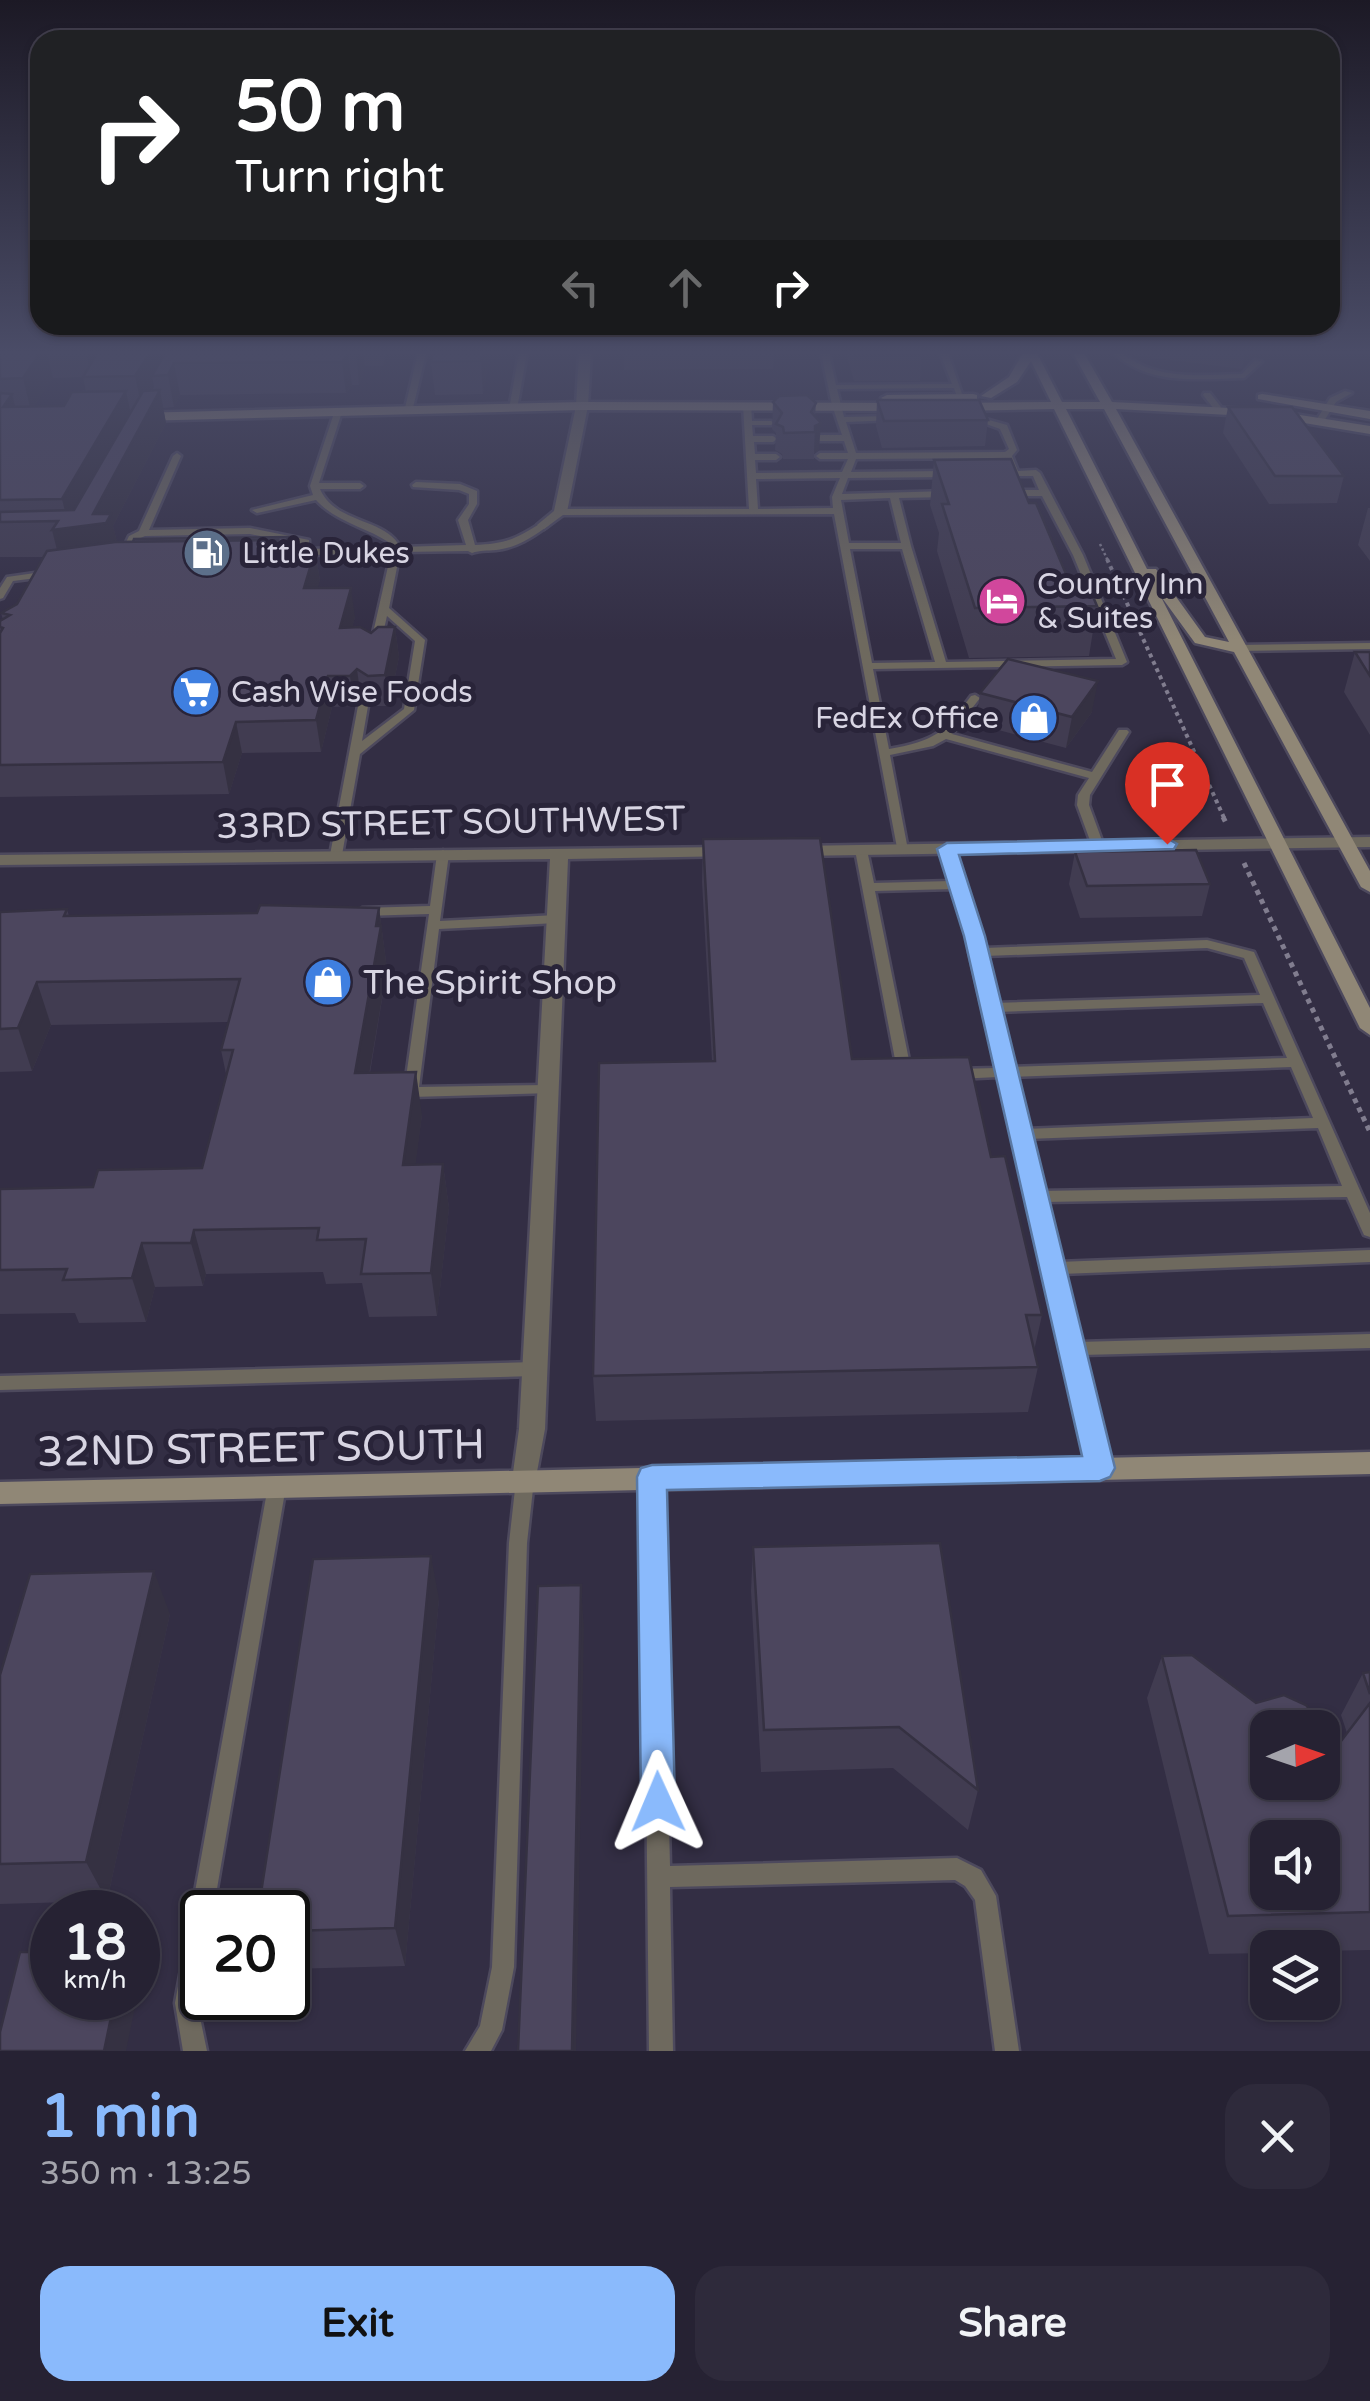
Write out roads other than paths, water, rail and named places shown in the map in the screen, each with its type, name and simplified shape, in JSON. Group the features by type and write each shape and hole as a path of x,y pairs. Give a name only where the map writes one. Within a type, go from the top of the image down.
{"street":[{"path":"544,525 560,512 573,449"},
{"path":"1080,449 1370,1028"},
{"path":"1130,449 1370,887"},
{"path":"1130,548 1174,598 1191,632 1211,645 1237,648"},
{"path":"786,852 1370,842"},
{"name":"33RD STREET SOUTHWEST","path":"0,860 748,852"},
{"path":"525,1480 535,1369 559,855"},
{"path":"1100,1468 1370,1463"},
{"name":"32ND STREET SOUTH","path":"0,1494 1100,1468"}],"lane":[{"path":"315,492 327,449"},
{"path":"749,449 754,511"},
{"path":"846,449 846,475 836,496 838,511 902,850"},
{"path":"956,449 1007,455 1013,449"},
{"path":"1007,455 1015,473"},
{"path":"144,533 177,456"},
{"path":"750,457 776,457"},
{"path":"869,666 1122,662 1078,555 1036,473 996,474"},
{"path":"752,476 957,474"},
{"path":"416,485 460,487 474,494 463,520 472,550"},
{"path":"257,510 315,492 360,486"},
{"path":"315,492 327,507 394,542 396,551 373,657"},
{"path":"988,494 1046,493"},
{"path":"836,496 970,494"},
{"path":"894,495 941,664"},
{"path":"560,512 838,511"},
{"path":"304,552 472,550 517,542 544,525"},
{"path":"138,564 120,564 132,538 144,533 250,531 306,542 302,558 292,562"},
{"path":"246,547 250,531"},
{"path":"188,548 194,532"},
{"path":"216,548 221,532"},
{"path":"162,549 169,533"},
{"path":"271,547 274,535"},
{"path":"846,546 906,546"},
{"path":"0,596 10,578 65,572"},
{"path":"357,751 409,710 420,640 384,608"},
{"path":"1237,648 1370,646"},
{"path":"884,753 924,746 948,736 974,698"},
{"path":"336,855 363,706"},
{"path":"1098,846 1083,804 1094,776 1123,732"},
{"path":"948,736 1094,776"},
{"path":"947,849 976,952 1100,1468"},
{"path":"862,850 905,1075 925,1074"},
{"path":"443,854 411,1092 548,1090"},
{"path":"868,887 959,885"},
{"path":"337,912 556,919"},
{"path":"976,952 1207,944 1249,956 1370,1231"},
{"path":"988,1008 1268,1000"},
{"path":"945,1074 1296,1062"},
{"path":"1019,1134 1323,1123"},
{"path":"1034,1197 1352,1191"},
{"path":"1052,1268 1370,1256"},
{"path":"1071,1349 1370,1341"},
{"path":"0,1383 535,1369"},
{"path":"652,1477 661,2051"},
{"path":"477,2051 491,2030 503,1967 518,1543 525,1480"},
{"path":"196,2051 186,2003 276,1486"},
{"path":"660,1877 958,1869 974,1878 984,1896 1007,2051"}],"place":[{"name":"Little Dukes","path":"207,553"},
{"name":"Country Inn & Suites","path":"1002,601"},
{"name":"Cash Wise Foods","path":"196,692"},
{"name":"FedEx Office","path":"1034,718"},
{"name":"The Spirit Shop","path":"328,982"}]}
